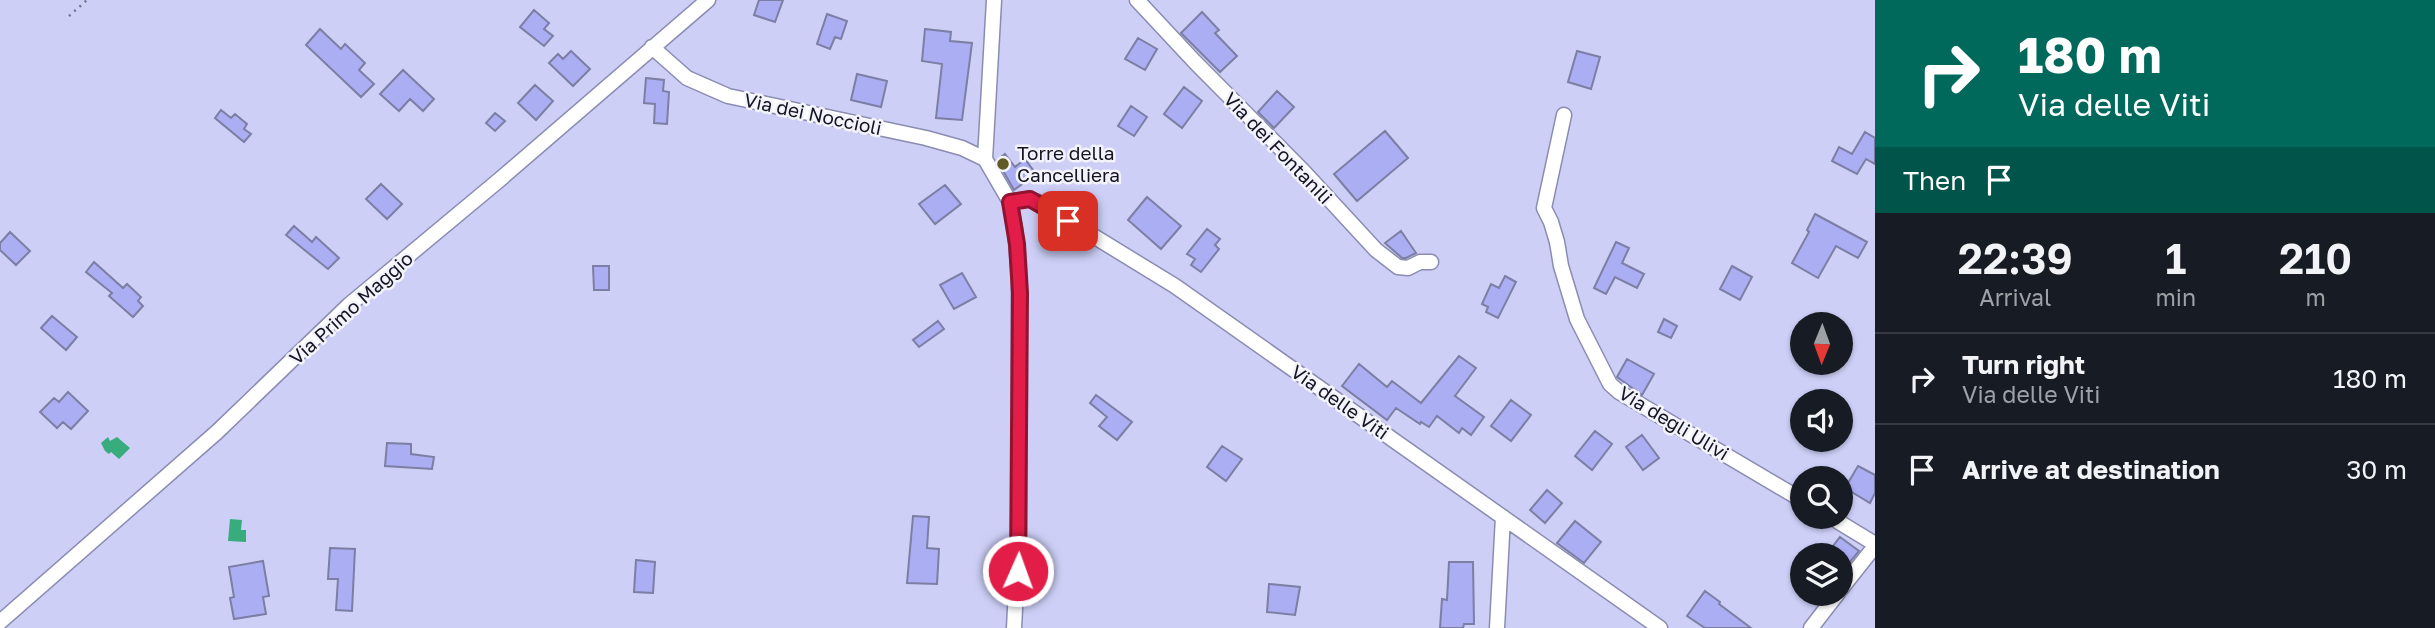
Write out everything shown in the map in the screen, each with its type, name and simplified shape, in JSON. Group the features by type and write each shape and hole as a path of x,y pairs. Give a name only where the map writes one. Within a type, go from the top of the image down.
{"street":[{"name":"Via Primo Maggio","path":"0,621 217,432 349,305 708,0"},
{"path":"994,0 985,159 1010,202 1017,244 1020,293 1019,532 1014,628"},
{"name":"Via dei Fontanili","path":"1137,0 1376,250 1398,267 1408,268 1420,262 1431,262"},
{"name":"Via dei Noccioli","path":"652,47 687,78 729,96 926,138 962,148 985,159"},
{"name":"Via degli Ulivi","path":"1564,115 1544,208 1551,222 1560,266 1577,320 1610,384 1619,392 1790,493"},
{"name":"Via delle Viti","path":"1010,202 1027,199 1038,202 1175,286 1660,628"},
{"path":"1497,628 1503,517"},
{"path":"1850,529 1875,545 1853,574"},
{"path":"1811,628 1828,606"}],"path":[{"path":"69,16 87,0"}],"shaded area":[{"path":"108,437 110,441 117,437 130,448 119,459 111,452 109,454 105,451 101,443"},
{"path":"230,519 242,520 241,530 246,530 246,542 228,541"}],"building":[{"path":"759,0 783,0 775,22 754,15"},
{"path":"534,10 549,23 544,29 553,36 544,46 520,27"},
{"path":"1202,12 1219,30 1215,33 1237,56 1220,72 1181,33"},
{"path":"827,14 847,21 841,39 835,37 830,49 817,44"},
{"path":"320,29 341,49 345,44 365,63 359,70 374,84 361,97 306,45"},
{"path":"925,29 951,32 950,41 972,43 962,120 936,118 942,64 922,61"},
{"path":"1138,38 1157,49 1145,70 1125,59"},
{"path":"571,51 590,69 573,86 549,63 558,54 563,59"},
{"path":"1577,51 1600,57 1591,89 1568,82"},
{"path":"403,70 434,99 423,111 410,99 399,111 380,94"},
{"path":"857,74 887,81 881,107 851,100"},
{"path":"646,78 664,80 663,91 669,92 667,124 654,123 655,104 644,103"},
{"path":"535,85 553,101 536,120 518,103"},
{"path":"1184,87 1202,101 1182,128 1164,114"},
{"path":"1277,91 1294,107 1274,128 1258,112"},
{"path":"1131,106 1147,117 1134,136 1118,126"},
{"path":"221,110 231,118 235,114 247,124 244,129 251,134 244,142 215,118"},
{"path":"495,113 505,121 495,131 486,123"},
{"path":"1385,131 1408,158 1357,201 1334,174"},
{"path":"1865,132 1875,138 1875,164 1866,159 1857,174 1832,161 1839,147 1852,154"},
{"path":"1005,154 1015,167 1025,159 1036,174 1014,190 997,160"},
{"path":"381,184 402,204 387,219 366,199"},
{"path":"945,185 961,204 935,224 919,204"},
{"path":"1147,197 1181,226 1161,249 1128,220"},
{"path":"1815,214 1867,242 1858,258 1836,246 1818,278 1792,263 1809,232 1807,230"},
{"path":"294,226 312,242 316,237 339,258 328,269 286,235"},
{"path":"1207,229 1220,239 1215,245 1219,249 1201,272 1191,265 1195,259 1187,254"},
{"path":"1401,231 1416,253 1406,258 1402,258 1385,243"},
{"path":"10,232 30,251 16,265 0,250 0,243"},
{"path":"1616,242 1629,248 1622,263 1644,274 1637,288 1615,277 1606,294 1594,288"},
{"path":"94,262 123,288 127,284 141,297 138,301 143,306 133,317 109,296 112,293 86,272"},
{"path":"593,266 609,266 609,290 594,290"},
{"path":"1732,266 1752,277 1740,300 1720,289"},
{"path":"962,273 976,297 954,309 940,285"},
{"path":"1505,276 1516,282 1498,318 1486,312 1488,307 1482,304 1491,284 1499,288"},
{"path":"52,316 77,337 66,350 41,328"},
{"path":"1664,319 1677,326 1671,338 1658,332"},
{"path":"938,321 944,329 919,347 913,340"},
{"path":"1459,356 1476,368 1455,396 1484,417 1471,435 1462,428 1459,433 1437,416 1429,427 1421,422 1420,424 1396,408 1387,420 1342,386 1359,364 1387,387 1392,381 1421,403"},
{"path":"1627,359 1654,374 1642,395 1617,377"},
{"path":"68,392 88,411 71,429 63,422 57,428 40,412 54,398 59,402"},
{"path":"1096,395 1132,422 1117,440 1099,426 1107,417 1090,403"},
{"path":"1511,400 1531,415 1511,441 1491,426"},
{"path":"1595,431 1612,444 1592,470 1575,456"},
{"path":"1642,435 1659,458 1643,470 1626,447"},
{"path":"387,443 411,444 411,454 434,457 432,469 385,466"},
{"path":"1222,446 1242,459 1226,481 1207,467"},
{"path":"1858,466 1875,475 1875,493 1870,503 1853,493 1853,474"},
{"path":"1547,490 1562,503 1545,523 1530,510"},
{"path":"913,516 929,517 927,548 939,549 937,584 907,583"},
{"path":"1575,521 1601,542 1584,563 1557,543"},
{"path":"1840,537 1848,543 1835,543"},
{"path":"1853,547 1859,551 1853,558"},
{"path":"330,548 355,549 352,611 336,610 338,579 328,579"},
{"path":"636,560 655,562 653,593 634,592"},
{"path":"263,561 269,596 263,597 266,614 234,619 230,598 234,597 229,567"},
{"path":"1449,562 1473,562 1474,624 1464,624 1463,628 1440,628 1442,599 1447,600"},
{"path":"1269,584 1300,587 1295,615 1267,612"},
{"path":"1705,591 1751,628 1705,628 1687,616"}],"place":[{"name":"Torre della Cancelliera","path":"1003,164"}],"route":[{"path":"1018,571 1020,293 1017,244 1010,202 1030,199 1068,221"}]}
